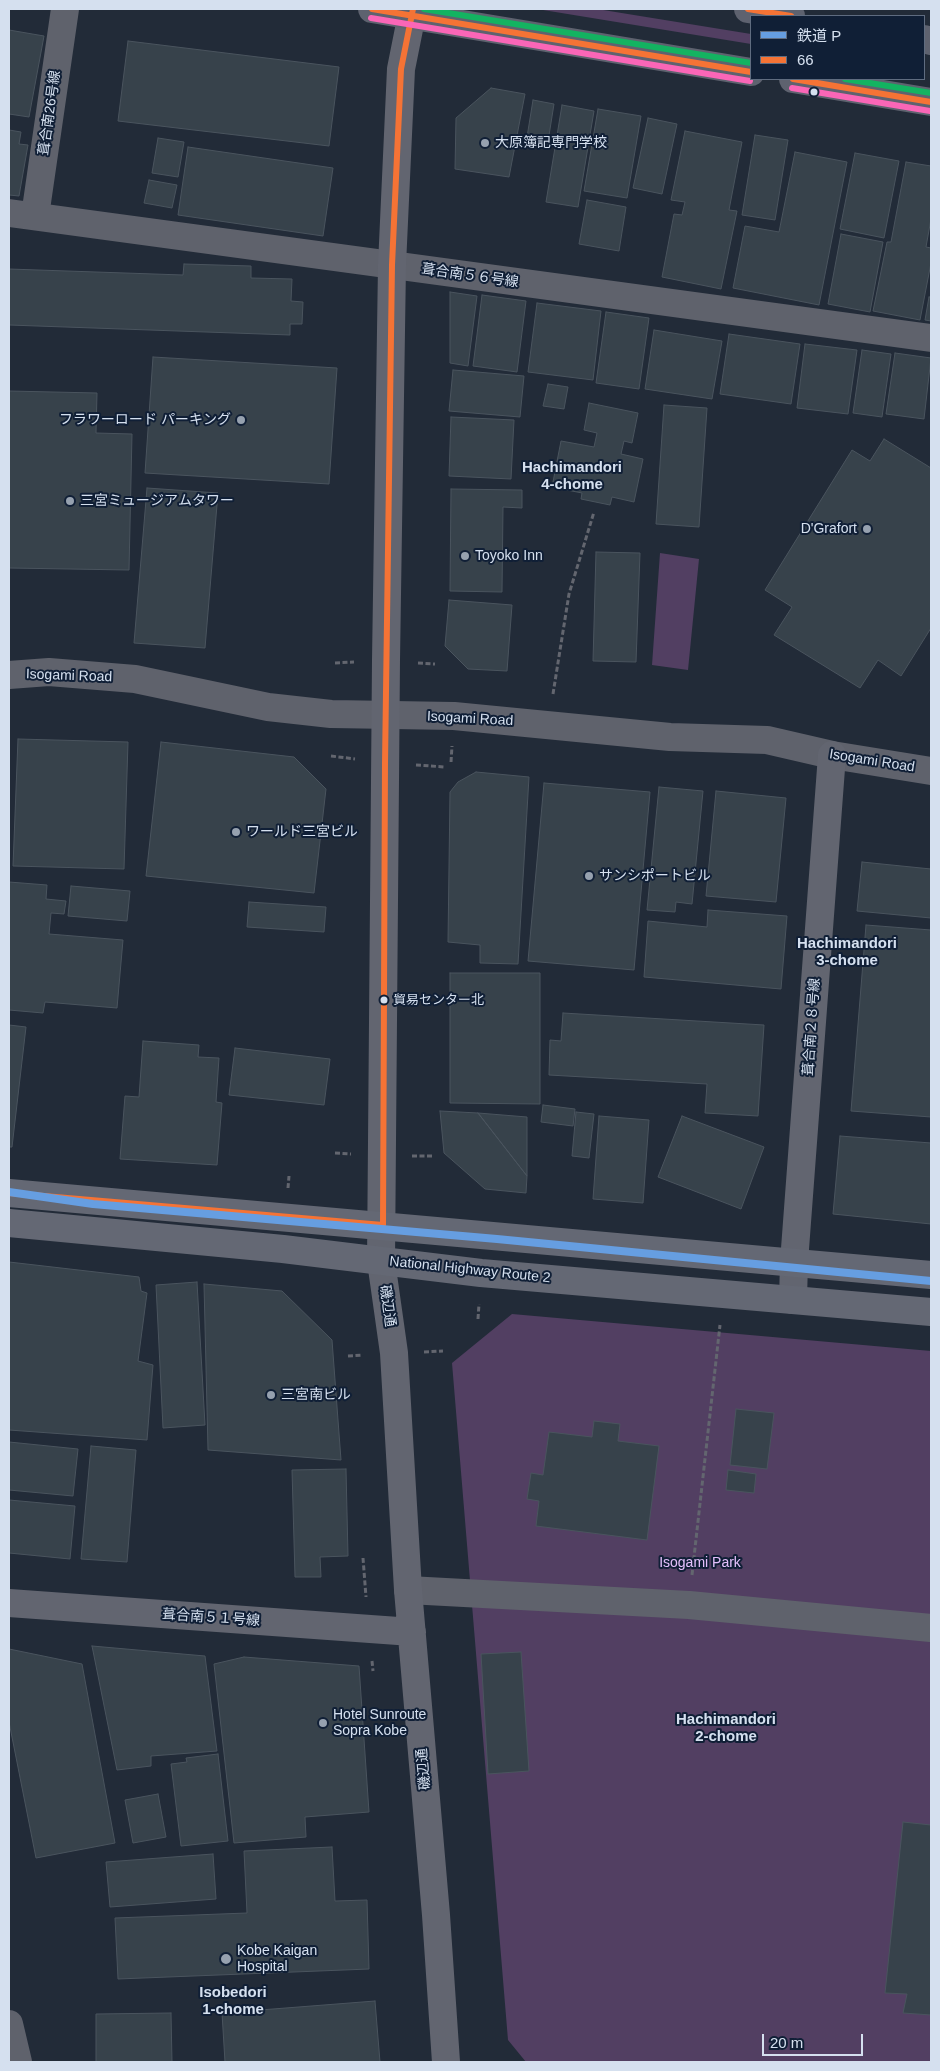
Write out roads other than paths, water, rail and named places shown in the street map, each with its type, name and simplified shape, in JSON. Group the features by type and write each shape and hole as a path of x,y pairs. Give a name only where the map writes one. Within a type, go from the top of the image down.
{"highway":[{"path":"9,1192 931,1275"},
{"name":"National Highway Route 2","path":"9,1223 283,1249 481,1273 931,1312"}],"main road":[{"path":"372,9 412,12 750,72"},
{"path":"748,9 785,15"},
{"path":"799,80 931,102"}],"street":[{"name":"葺合南26号線","path":"35,216 65,9"},
{"name":"磯辺通","path":"412,12 401,69 392,265 386,716 383,1226 381,1261 394,1354 408,1590 446,2062"},
{"name":"葺合南５６号線","path":"9,213 931,338"},
{"name":"Isogami Road","path":"9,674 48,672 135,679 268,707 386,716 454,716 670,737 767,740 832,755 931,771"},
{"name":"葺合南２８号線","path":"793,1300 794,1262 832,755"},
{"path":"408,1590 689,1605 931,1628"},
{"name":"葺合南５１号線","path":"9,1603 412,1632"},
{"path":"9,2024 18,2062"}],"rail line":[{"name":"P","path":"9,1192 93,1204 497,1239 931,1281"}],"place":[{"name":"大原簿記専門学校","path":"485,143"},
{"name":"フラワーロード パーキング","path":"241,420"},
{"name":"三宮ミュージアムタワー","path":"70,501"},
{"name":"D'Grafort","path":"867,529"},
{"name":"Toyoko Inn","path":"465,556"},
{"name":"ワールド三宮ビル","path":"236,832"},
{"name":"サンシポートビル","path":"589,876"},
{"name":"貿易センター北","path":"384,1000"},
{"name":"三宮南ビル","path":"271,1395"},
{"name":"Hotel Sunroute Sopra Kobe","path":"323,1723"},
{"name":"Kobe Kaigan Hospital","path":"226,1959"}],"district":[{"name":"Hachimandori 4-chome","path":"572,476"},
{"name":"Hachimandori 3-chome","path":"847,952"},
{"name":"Hachimandori 2-chome","path":"726,1728"},
{"name":"Isobedori 1-chome","path":"233,2002"}],"park label":[{"name":"Isogami Park","path":"700,1563"}]}
